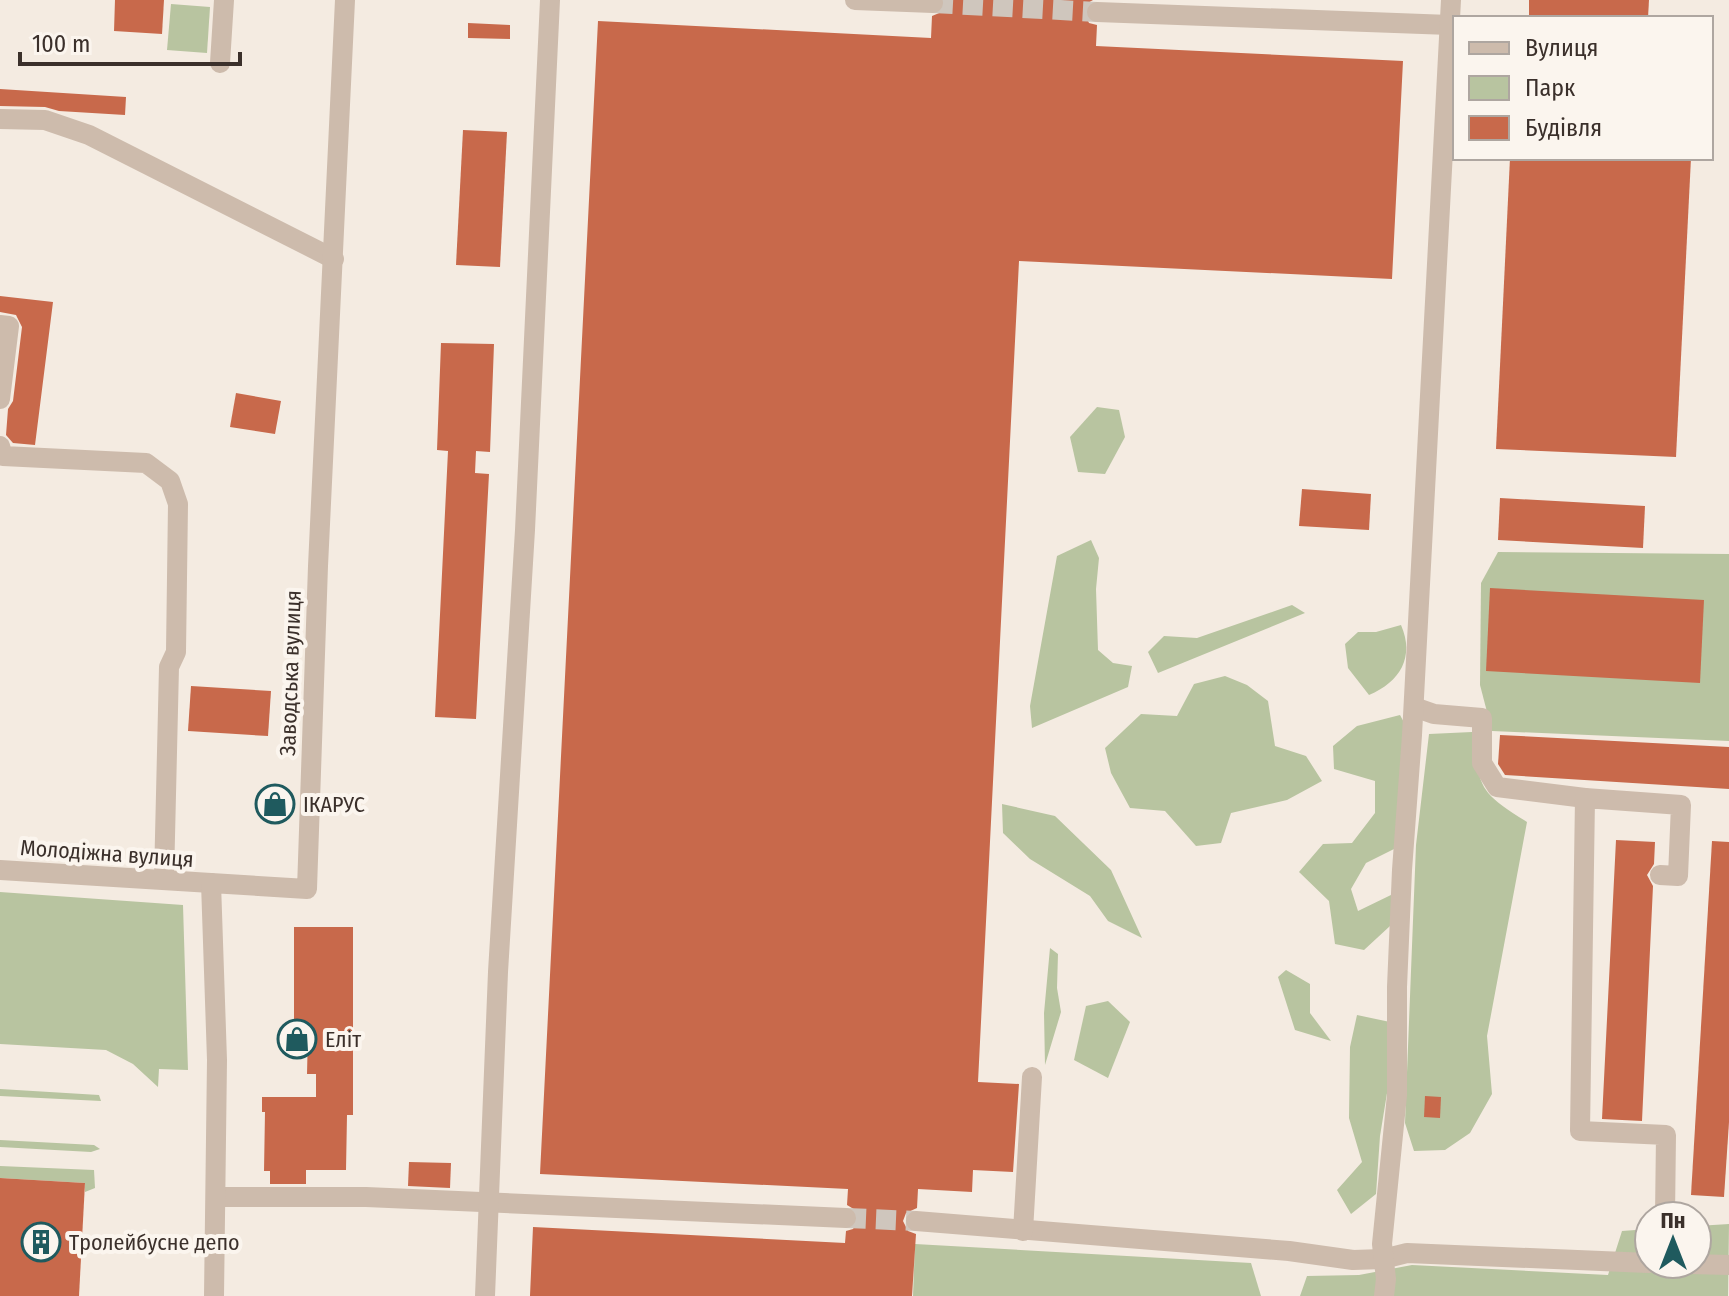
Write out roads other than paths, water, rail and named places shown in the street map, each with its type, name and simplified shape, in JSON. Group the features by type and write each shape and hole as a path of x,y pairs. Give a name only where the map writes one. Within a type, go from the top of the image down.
{"street":[{"path":"220,63 224,0"},
{"name":"Заводська вулиця","path":"211,883 307,889 318,566 345,0"},
{"path":"485,1296 550,0"},
{"path":"855,0 933,3"},
{"path":"1384,1296 1386,1279 1382,1244 1397,1095 1398,958 1451,0"},
{"path":"1097,12 1450,25"},
{"path":"0,119 45,120 89,135 334,259"},
{"path":"0,325 9,326 0,399"},
{"path":"0,446 3,456 146,463 170,481 178,504 176,652 169,667 164,879"},
{"path":"1414,707 1434,714 1482,718 1482,763 1497,787 1681,805 1678,876 1660,875"},
{"path":"1585,798 1580,1131 1666,1135 1665,1200"},
{"name":"Молодіжна вулиця","path":"0,870 211,883"},
{"path":"211,883 217,1060 214,1296"},
{"path":"1023,1231 1032,1077"},
{"path":"216,1197 488,1201 846,1218"},
{"path":"916,1221 1289,1251 1353,1260 1383,1259 1407,1253 1633,1262"}],"tunnel":[{"path":"933,3 1097,12"},
{"path":"846,1218 916,1221"}],"place":[{"name":"ІКАРУС","path":"275,804"},
{"name":"Еліт","path":"297,1039"},
{"name":"Тролейбусне депо","path":"41,1242"}]}
